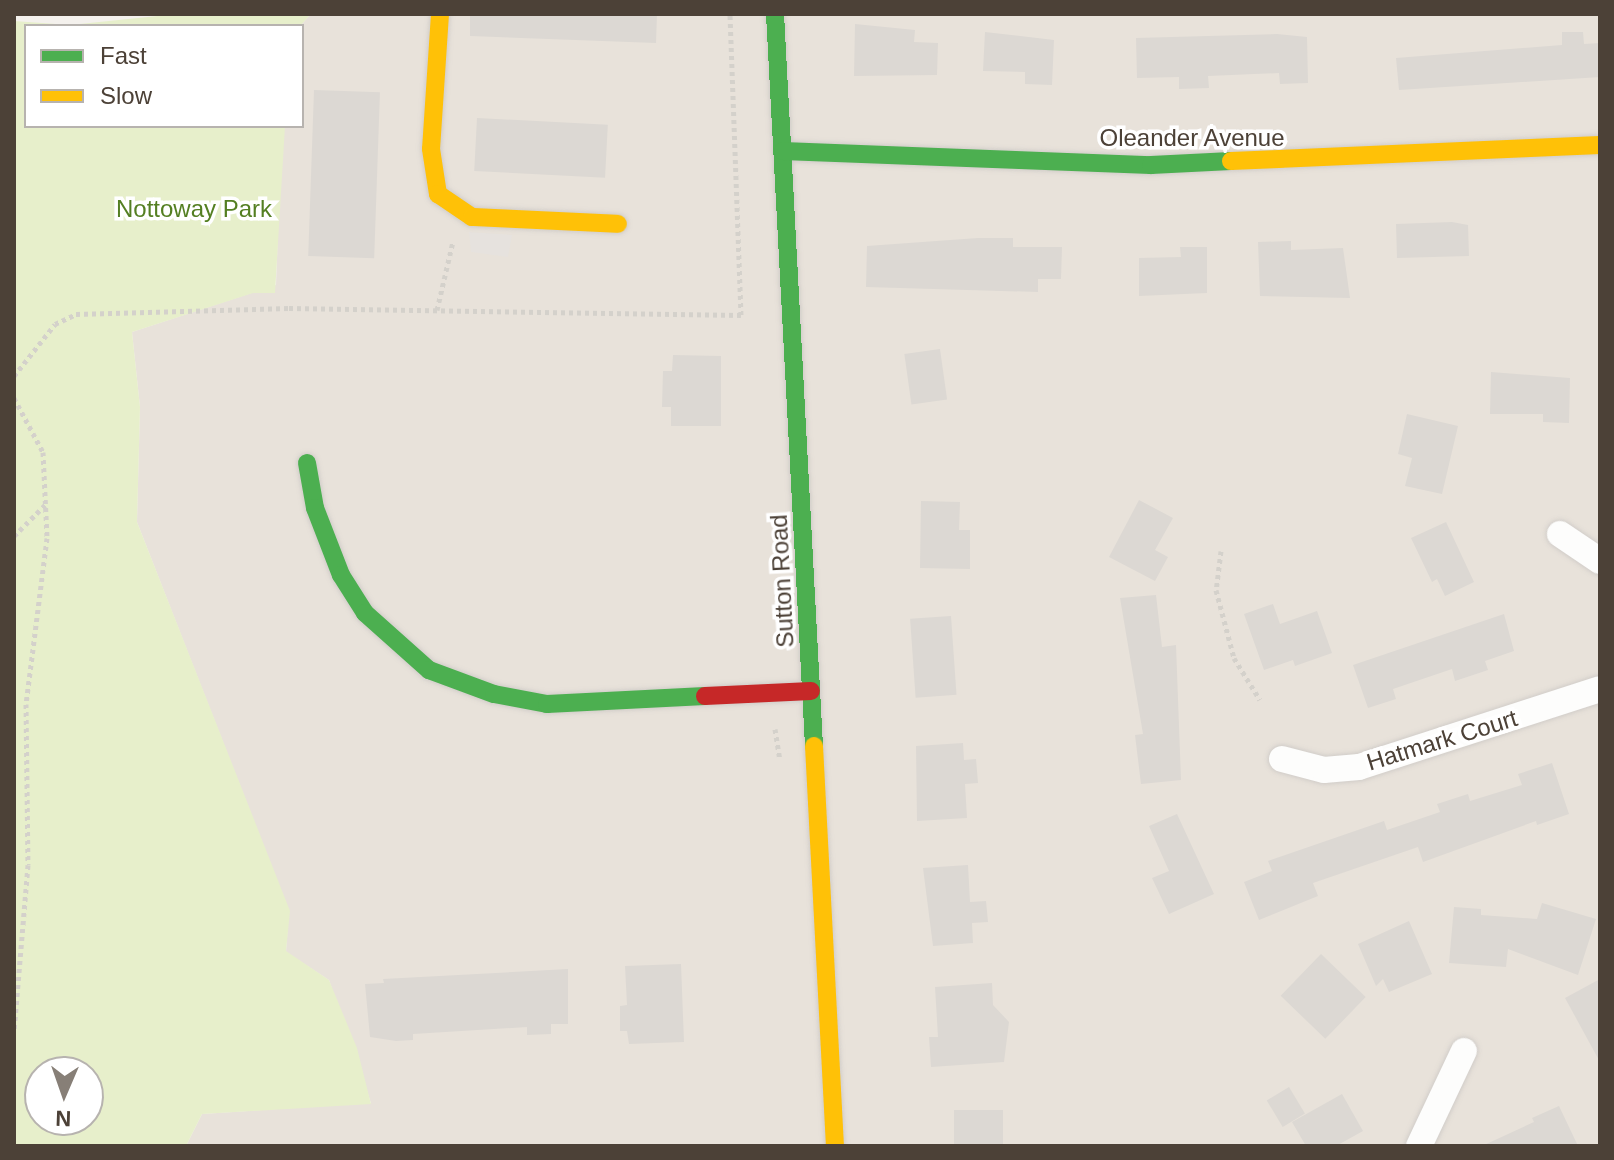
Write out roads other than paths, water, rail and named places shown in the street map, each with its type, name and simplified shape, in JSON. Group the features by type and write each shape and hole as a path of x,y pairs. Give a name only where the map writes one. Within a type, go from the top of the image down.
{"street":[{"path":"440,14 431,149 438,194 472,217 618,224"},
{"name":"Sutton Road","path":"775,14 835,1146"},
{"name":"Oleander Avenue","path":"783,151 1151,165 1600,145"},
{"path":"307,463 315,508 341,575 365,613 429,670 494,694 547,704 811,691"},
{"path":"1560,534 1600,561"},
{"name":"Hatmark Court","path":"1282,759 1324,770 1359,767 1600,689"},
{"path":"1419,1146 1464,1051"}],"park label":[{"name":"Nottoway Park","path":"194,209"}]}
